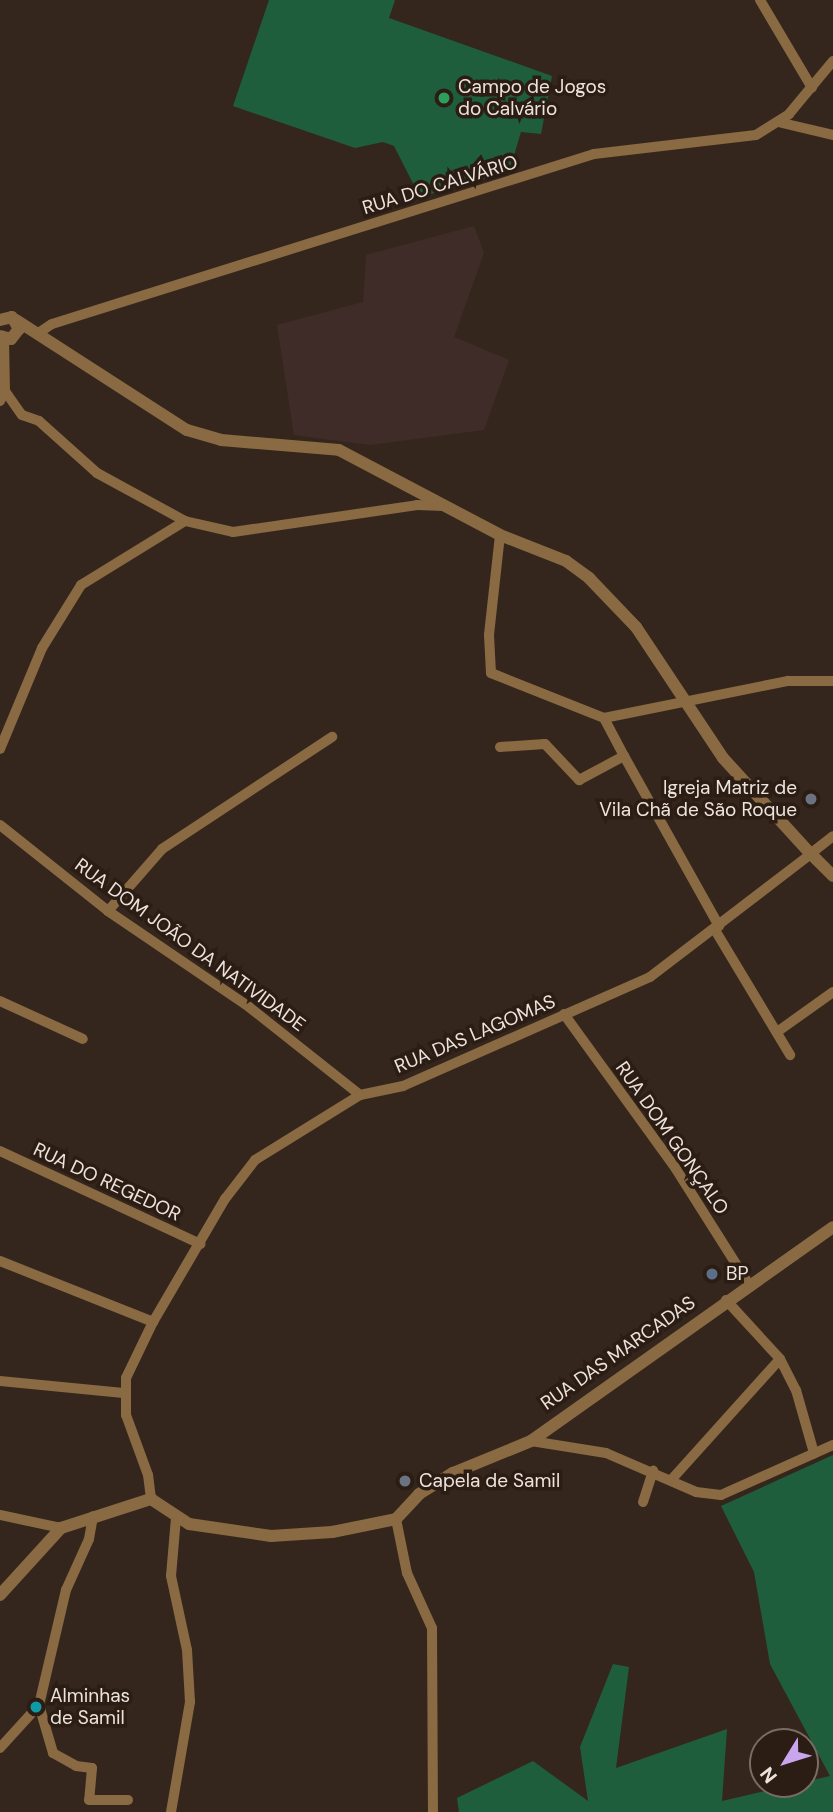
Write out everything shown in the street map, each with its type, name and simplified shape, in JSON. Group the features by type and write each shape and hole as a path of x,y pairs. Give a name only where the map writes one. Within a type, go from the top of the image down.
{"street":[{"path":"760,0 812,88"},
{"name":"RUA DO CALVÁRIO","path":"40,332 52,324 594,154 756,135 778,122 812,88 833,61"},
{"path":"778,122 833,135"},
{"path":"444,506 417,505 233,532 185,522 97,474 39,421 22,415 2,396 6,318 40,332 151,410 187,430 220,440 339,450 499,535 566,562 589,578 636,627 723,758 833,876"},
{"path":"5,341 40,332"},
{"path":"0,749 42,648 81,585 185,522"},
{"path":"499,535 489,635 491,673 604,718 686,705 788,681 833,681"},
{"path":"604,718 717,928 790,1055"},
{"path":"108,911 162,849 332,737"},
{"path":"500,747 545,744 579,780 624,756"},
{"name":"RUA DOM JOÃO DA NATIVIDADE","path":"0,825 108,911 248,1007 360,1095"},
{"name":"RUA DAS LAGOMAS","path":"151,1499 148,1475 126,1415 126,1378 153,1322 225,1199 255,1160 360,1095 403,1086 650,977 833,836"},
{"path":"777,1032 833,992"},
{"path":"0,1001 83,1039"},
{"name":"RUA DOM GONÇALO","path":"565,1014 676,1169 748,1283"},
{"name":"RUA DO REGEDOR","path":"0,1151 200,1244"},
{"name":"RUA DAS MARCADAS","path":"396,1519 419,1494 453,1473 531,1441 748,1283 833,1227"},
{"path":"0,1261 153,1322"},
{"path":"726,1300 780,1359 796,1390 814,1453"},
{"path":"672,1479 780,1359"},
{"path":"0,1381 124,1394"},
{"path":"531,1441 606,1453 672,1479 696,1492 721,1495 833,1445"},
{"path":"642,1502 653,1471"},
{"path":"0,1595 61,1528 151,1499 176,1518 215,1528 293,1536 396,1519 407,1573 432,1628 433,1812"},
{"path":"0,1515 61,1528"},
{"path":"0,1748 39,1705 66,1590 89,1539 93,1517"},
{"path":"171,1812 190,1702 187,1650 171,1576 176,1518"},
{"path":"39,1705 53,1753 76,1766 92,1768 89,1800 128,1800"}],"shaded area":[{"path":"474,226 484,253 454,337 509,360 484,430 370,445 294,435 277,325 363,302 366,255"}],"green space":[{"path":"269,0 395,0 389,18 552,76 541,134 521,132 509,172 420,197 394,146 383,142 355,148 233,106"},
{"path":"833,1455 833,1812 459,1812 457,1798 533,1761 588,1801 580,1747 613,1664 629,1667 616,1768 727,1729 722,1801 749,1795 749,1798 819,1798 819,1779 830,1776 819,1755 819,1728 804,1728 770,1664 754,1572 721,1506"}],"place":[{"name":"Campo de Jogos do Calvário","path":"444,98"},
{"name":"Igreja Matriz de Vila Chã de São Roque","path":"811,799"},
{"name":"BP","path":"712,1274"},
{"name":"Capela de Samil","path":"405,1481"},
{"name":"Alminhas de Samil","path":"36,1707"}]}
